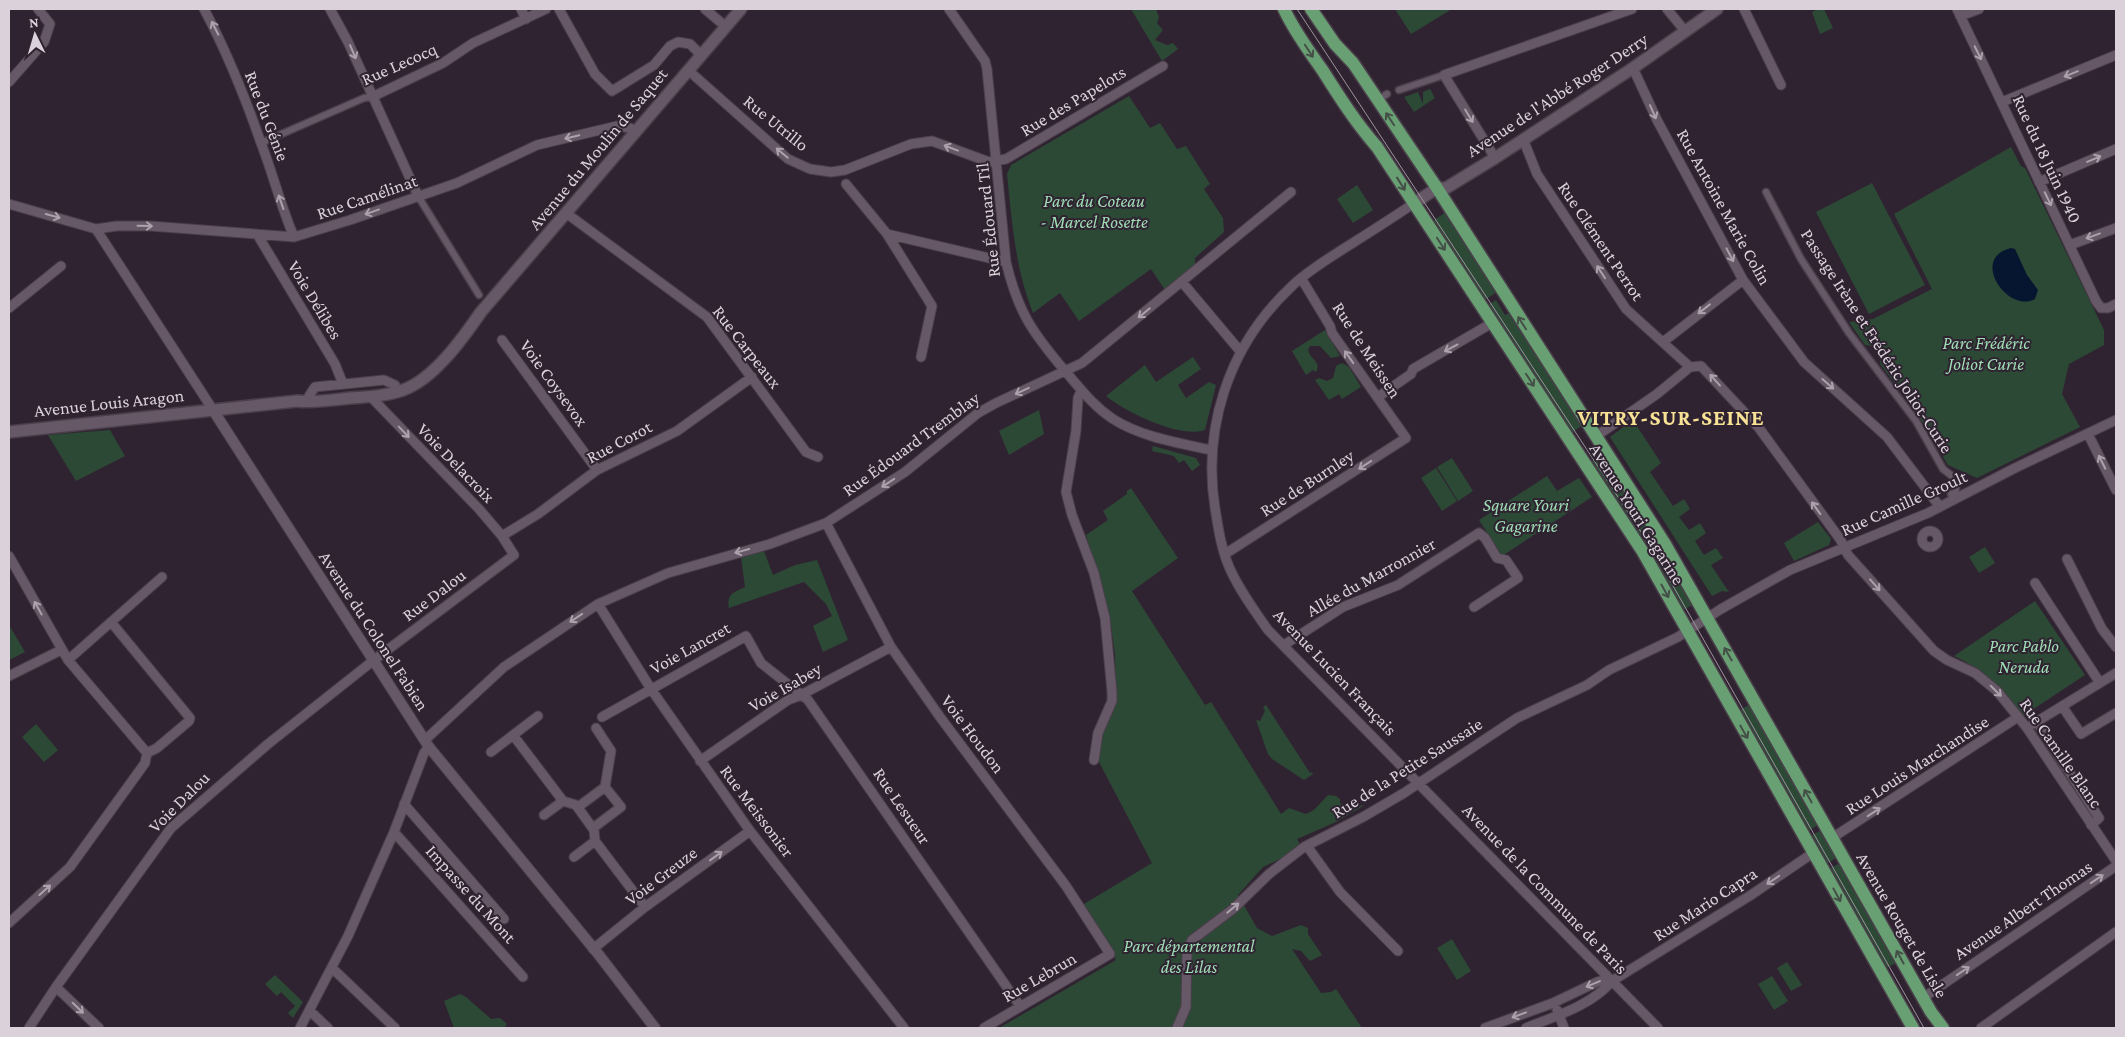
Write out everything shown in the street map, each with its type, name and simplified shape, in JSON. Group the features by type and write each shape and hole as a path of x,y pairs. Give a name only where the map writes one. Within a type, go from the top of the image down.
{"main road":[{"name":"Avenue du Moulin de Saquet","path":"213,410 297,401 309,403 391,394 418,383 430,374 741,9"},
{"name":"Avenue Youri Gagarine","path":"1284,9 1291,23 1358,126 1377,147 1643,552 1813,853"},
{"name":"Avenue Youri Gagarine","path":"1311,9 1335,44 1353,63 1436,188 1665,544 1832,838"},
{"name":"Avenue de l'Abbé Roger Derry","path":"1413,204 1436,188 1446,188 1495,158 1633,68 1717,9"},
{"name":"Avenue du Moulin de Saquet","path":"297,401 309,396 395,385 409,380 427,367 460,330 481,312"},
{"name":"Avenue Louis Aragon","path":"9,432 213,410"},
{"name":"Avenue Rouget de Lisle","path":"1832,838 1923,998 1943,1028"},
{"path":"1813,853 1912,1028"}],"street":[{"path":"9,82 44,42 50,24 38,9"},
{"name":"Rue du Génie","path":"204,9 220,40 261,143 294,237"},
{"path":"330,9 348,42 418,196 480,295"},
{"path":"521,9 526,19"},
{"name":"Rue Lecocq","path":"261,143 364,98 372,97 443,63 473,42 546,9"},
{"path":"559,9 596,74 612,91 654,65 670,46 678,42 690,44 701,55"},
{"path":"705,9 726,26"},
{"name":"Rue Édouard Til","path":"949,9 985,61 997,161 1006,262 1013,290 1025,318 1041,342 1081,391 1107,415 1151,436 1211,450"},
{"path":"1399,90 1632,9"},
{"path":"1667,9 1685,31"},
{"path":"1744,9 1781,85"},
{"path":"1958,12 1979,9"},
{"name":"Rue du 18 Juin 1940","path":"1958,12 2101,308 2108,308 2116,304"},
{"path":"2002,102 2116,55"},
{"name":"Rue des Papelots","path":"997,161 1016,154 1163,66"},
{"name":"Rue Antoine Marie Colin","path":"1633,68 1657,120 1743,280 1804,362 1887,436 1940,508"},
{"name":"Rue Utrillo","path":"688,70 788,158 810,169 831,172 845,170 911,144 932,142 989,162 997,161"},
{"path":"1444,75 1495,158"},
{"name":"Rue Camélinat","path":"96,228 150,226 294,237 350,220 465,180 537,145 617,126 636,131"},
{"name":"Rue Clément Perrot","path":"1524,139 1536,174 1626,310 1690,367 1701,366 1759,428 1844,547"},
{"path":"2039,182 2116,149"},
{"path":"846,184 887,234 932,306 921,357"},
{"name":"Rue Édouard Tremblay","path":"300,1028 348,936 394,832 427,744 504,667 598,604 668,573 770,544 826,523 905,472 978,413 1082,363 1291,192"},
{"name":"Passage Irène et Frédéric Joliot-Curie","path":"1766,192 1801,259 1850,333 1916,421 1943,469 1956,479 1956,492 1951,494 1953,501"},
{"path":"9,204 96,228"},
{"name":"Avenue Lucien Français","path":"1409,771 1268,630 1241,591 1225,554 1220,537 1214,501 1211,450 1215,421 1227,380 1240,351 1264,314 1301,278 1413,204"},
{"name":"Rue Carpeaux","path":"566,213 707,317 806,452 818,457"},
{"name":"Avenue du Colonel Fabien","path":"96,228 427,744 655,1028"},
{"path":"2070,245 2116,228"},
{"name":"Voie Délibes","path":"258,234 335,364 344,384"},
{"path":"887,234 1006,262"},
{"path":"9,308 61,266"},
{"name":"Rue de Meissen","path":"1301,278 1330,326 1332,333 1406,438"},
{"path":"1663,342 1743,280"},
{"path":"1182,282 1240,351"},
{"path":"1378,397 1411,374 1413,369 1492,323"},
{"name":"Voie Coysevox","path":"502,340 597,470"},
{"path":"1595,436 1657,394 1690,367"},
{"name":"Rue Corot","path":"502,536 538,514 597,470 677,431 752,377"},
{"path":"309,396 315,387 384,380 395,385"},
{"path":"1081,391 1078,398 1076,431 1066,492 1094,573 1105,618 1112,692 1112,701 1098,733 1094,760"},
{"name":"Voie Delacroix","path":"370,396 502,536 514,555"},
{"name":"Rue Camille Groult","path":"1708,618 1790,570 1928,514 2015,468 2116,420"},
{"path":"2088,434 2116,490"},
{"name":"Rue de Burnley","path":"1225,554 1406,438"},
{"path":"1928,514 1928,531"},
{"name":"Voie Houdon","path":"826,523 891,647 940,717 1066,886 1110,954"},
{"name":"Allée du Marronnier","path":"1284,645 1343,606 1398,584 1479,534 1484,538 1497,558 1506,560 1518,578 1474,607"},
{"name":"Rue Camille Blanc","path":"1844,547 1934,651 1947,660 1975,673 1997,691 2027,728 2116,861"},
{"name":"Rue Dalou","path":"374,660 514,555"},
{"path":"9,556 68,660 147,753"},
{"path":"2067,559 2102,629 2116,647"},
{"path":"68,660 162,577"},
{"path":"2035,583 2100,683"},
{"name":"Rue Meissonier","path":"598,604 651,689 750,831 904,1028"},
{"name":"Rue de la Petite Saussaie","path":"1178,1028 1186,1007 1187,951 1192,940 1233,908 1269,874 1306,846 1363,817 1420,784 1516,718 1587,685 1609,670 1678,637 1708,618"},
{"path":"111,622 190,718 189,721 157,748 147,753"},
{"name":"Voie Lancret","path":"602,717 746,636"},
{"name":"Rue Lesueur","path":"746,636 760,663 808,700 1020,1006"},
{"name":"Voie Isabey","path":"700,761 788,700 801,695 891,647"},
{"path":"9,676 62,650"},
{"name":"Voie Dalou","path":"29,1028 56,987 171,828 268,744 374,660"},
{"path":"2027,728 2116,673"},
{"path":"2062,706 2081,734 2116,713"},
{"path":"491,752 538,716"},
{"name":"Rue Louis Marchandise","path":"1832,838 2018,717"},
{"path":"2037,722 2100,818 2091,825"},
{"path":"578,807 605,787 611,751 596,728"},
{"path":"513,735 563,801 578,807 593,828 595,841 645,907"},
{"path":"9,923 74,863 145,763 147,753"},
{"name":"Avenue de la Commune de Paris","path":"1409,771 1616,979 1658,1028"},
{"path":"593,828 621,807 605,787"},
{"path":"544,815 563,801"},
{"path":"404,804 504,919"},
{"name":"Voie Greuze","path":"593,949 645,907 750,831"},
{"name":"Impasse du Mont","path":"394,832 523,977"},
{"path":"574,857 595,841"},
{"path":"1306,846 1340,892 1398,951"},
{"name":"Rue Mario Capra","path":"1526,1028 1560,1015 1604,992 1616,979 1751,895 1813,853"},
{"name":"Avenue Albert Thomas","path":"1923,998 2116,866"},
{"path":"1982,1028 2116,932"},
{"name":"Rue Lebrun","path":"984,1028 1110,954"},
{"path":"332,968 394,1028"},
{"name":"Rue Mario Capra","path":"1487,1028 1553,1003 1597,982 1616,979"},
{"path":"56,987 99,1028"},
{"path":"1553,1003 1560,1015 1564,1028"},
{"path":"310,1011 328,1028"}],"green space":[{"path":"1131,9 1156,9 1159,17 1157,23 1163,30 1155,40 1167,45 1173,43 1178,49 1162,61"},
{"path":"1395,9 1452,9 1411,34"},
{"path":"1824,9 1833,28 1820,34 1812,12"},
{"path":"1430,89 1435,98 1414,112 1404,97 1418,92 1423,104 1423,92"},
{"name":"Parc du Coteau - Marcel Rosette","path":"1129,96 1150,128 1160,123 1177,149 1186,146 1210,184 1204,189 1223,218 1224,232 1195,258 1195,268 1165,290 1151,269 1079,321 1060,293 1033,313 1018,262 1007,174 1011,165"},
{"name":"Parc Frédéric Joliot Curie","path":"2011,147 2021,166 2025,168 2104,330 2104,345 2069,364 2062,394 2080,427 1977,478 1948,465 1943,457 1946,447 1940,437 1930,434 1908,400 1909,386 1895,384 1880,364 1882,350 1879,347 1865,345 1849,322 1873,319 1932,289 1894,214"},
{"path":"1872,183 1925,285 1869,314 1816,212"},
{"path":"1357,185 1373,210 1353,223 1337,199"},
{"path":"1446,212 1497,292 1483,301 1431,222"},
{"path":"1496,300 1505,315 1511,312 1583,425 1570,434 1486,306"},
{"path":"1325,330 1340,356 1331,358 1320,346 1310,346 1309,353 1318,365 1316,372 1313,370 1306,375 1292,351"},
{"path":"1193,357 1201,369 1178,385 1186,398 1209,382 1216,385 1205,430 1194,432 1168,427 1126,409 1106,396 1145,365 1156,382"},
{"path":"1342,363 1349,367 1361,387 1342,399 1339,394 1329,400 1315,380 1319,378 1327,381 1333,378 1336,366"},
{"path":"1039,410 1044,434 1009,455 999,431"},
{"path":"1633,420 1661,463 1650,472 1673,506 1684,499 1690,509 1679,517 1689,530 1700,523 1706,533 1695,541 1704,555 1716,548 1723,558 1711,565 1729,592 1722,591 1712,596 1610,437"},
{"path":"110,430 125,456 76,481 48,435"},
{"path":"1153,446 1196,458 1200,465 1192,471 1184,460 1179,463 1174,456 1152,451"},
{"path":"1602,455 1657,538 1694,604 1682,611 1589,463"},
{"path":"1452,458 1473,491 1458,501 1437,467"},
{"path":"1436,468 1457,501 1442,511 1421,478"},
{"name":"Square Youri Gagarine","path":"1547,476 1557,491 1579,478 1592,497 1502,556 1479,520"},
{"name":"Parc départemental des Lilas","path":"1131,488 1178,558 1132,591 1205,705 1211,702 1281,814 1289,808 1306,814 1314,810 1328,795 1336,796 1340,799 1340,803 1345,808 1365,805 1336,822 1297,839 1301,846 1293,853 1263,867 1238,895 1257,928 1272,936 1301,925 1308,928 1308,934 1322,955 1310,961 1301,951 1292,949 1321,993 1331,992 1336,989 1362,1028 999,1028 1116,960 1084,910 1084,904 1152,863 1099,762 1102,734 1116,704 1115,654 1110,619 1086,535 1108,520 1103,511 1127,494 1127,491"},
{"path":"1818,522 1831,539 1829,545 1794,561 1784,543"},
{"path":"1985,547 1995,563 1979,573 1969,557"},
{"path":"764,551 773,575 795,565 817,560 848,640 823,652 813,626 832,616 826,604 804,582 729,608 728,603 732,594 745,587 741,557"},
{"name":"Parc Pablo Neruda","path":"2035,601 2085,675 2023,716 1993,681 1954,656"},
{"path":"9,625 25,652 9,660"},
{"path":"1752,703 1820,824 1806,832 1737,712"},
{"path":"1266,705 1310,773 1312,772 1313,774 1304,780 1272,759 1268,754 1256,720 1260,721 1265,711 1263,707"},
{"path":"36,724 58,750 44,762 22,737"},
{"path":"1823,829 1838,857 1824,865 1809,837"},
{"path":"1842,862 1898,962 1884,969 1827,870"},
{"path":"1452,939 1471,971 1457,980 1437,948"},
{"path":"1787,962 1802,985 1791,991 1777,968"},
{"path":"275,975 303,1002 293,1018 288,1013 295,1006 281,992 277,996 265,984"},
{"path":"1772,976 1788,1001 1774,1010 1758,984"},
{"path":"460,994 491,1019 500,1018 507,1024 504,1028 454,1028 444,1001"}],"water":[{"path":"2011,248 2015,249 2027,275 2038,290 2035,299 2024,302 2014,299 2004,292 1997,283 1993,272 1993,262 1999,254"}],"tram line":[{"path":"1297,9 1651,547 1924,1028"}],"district":[{"name":"VITRY-SUR-SEINE","path":"1671,417"}]}
